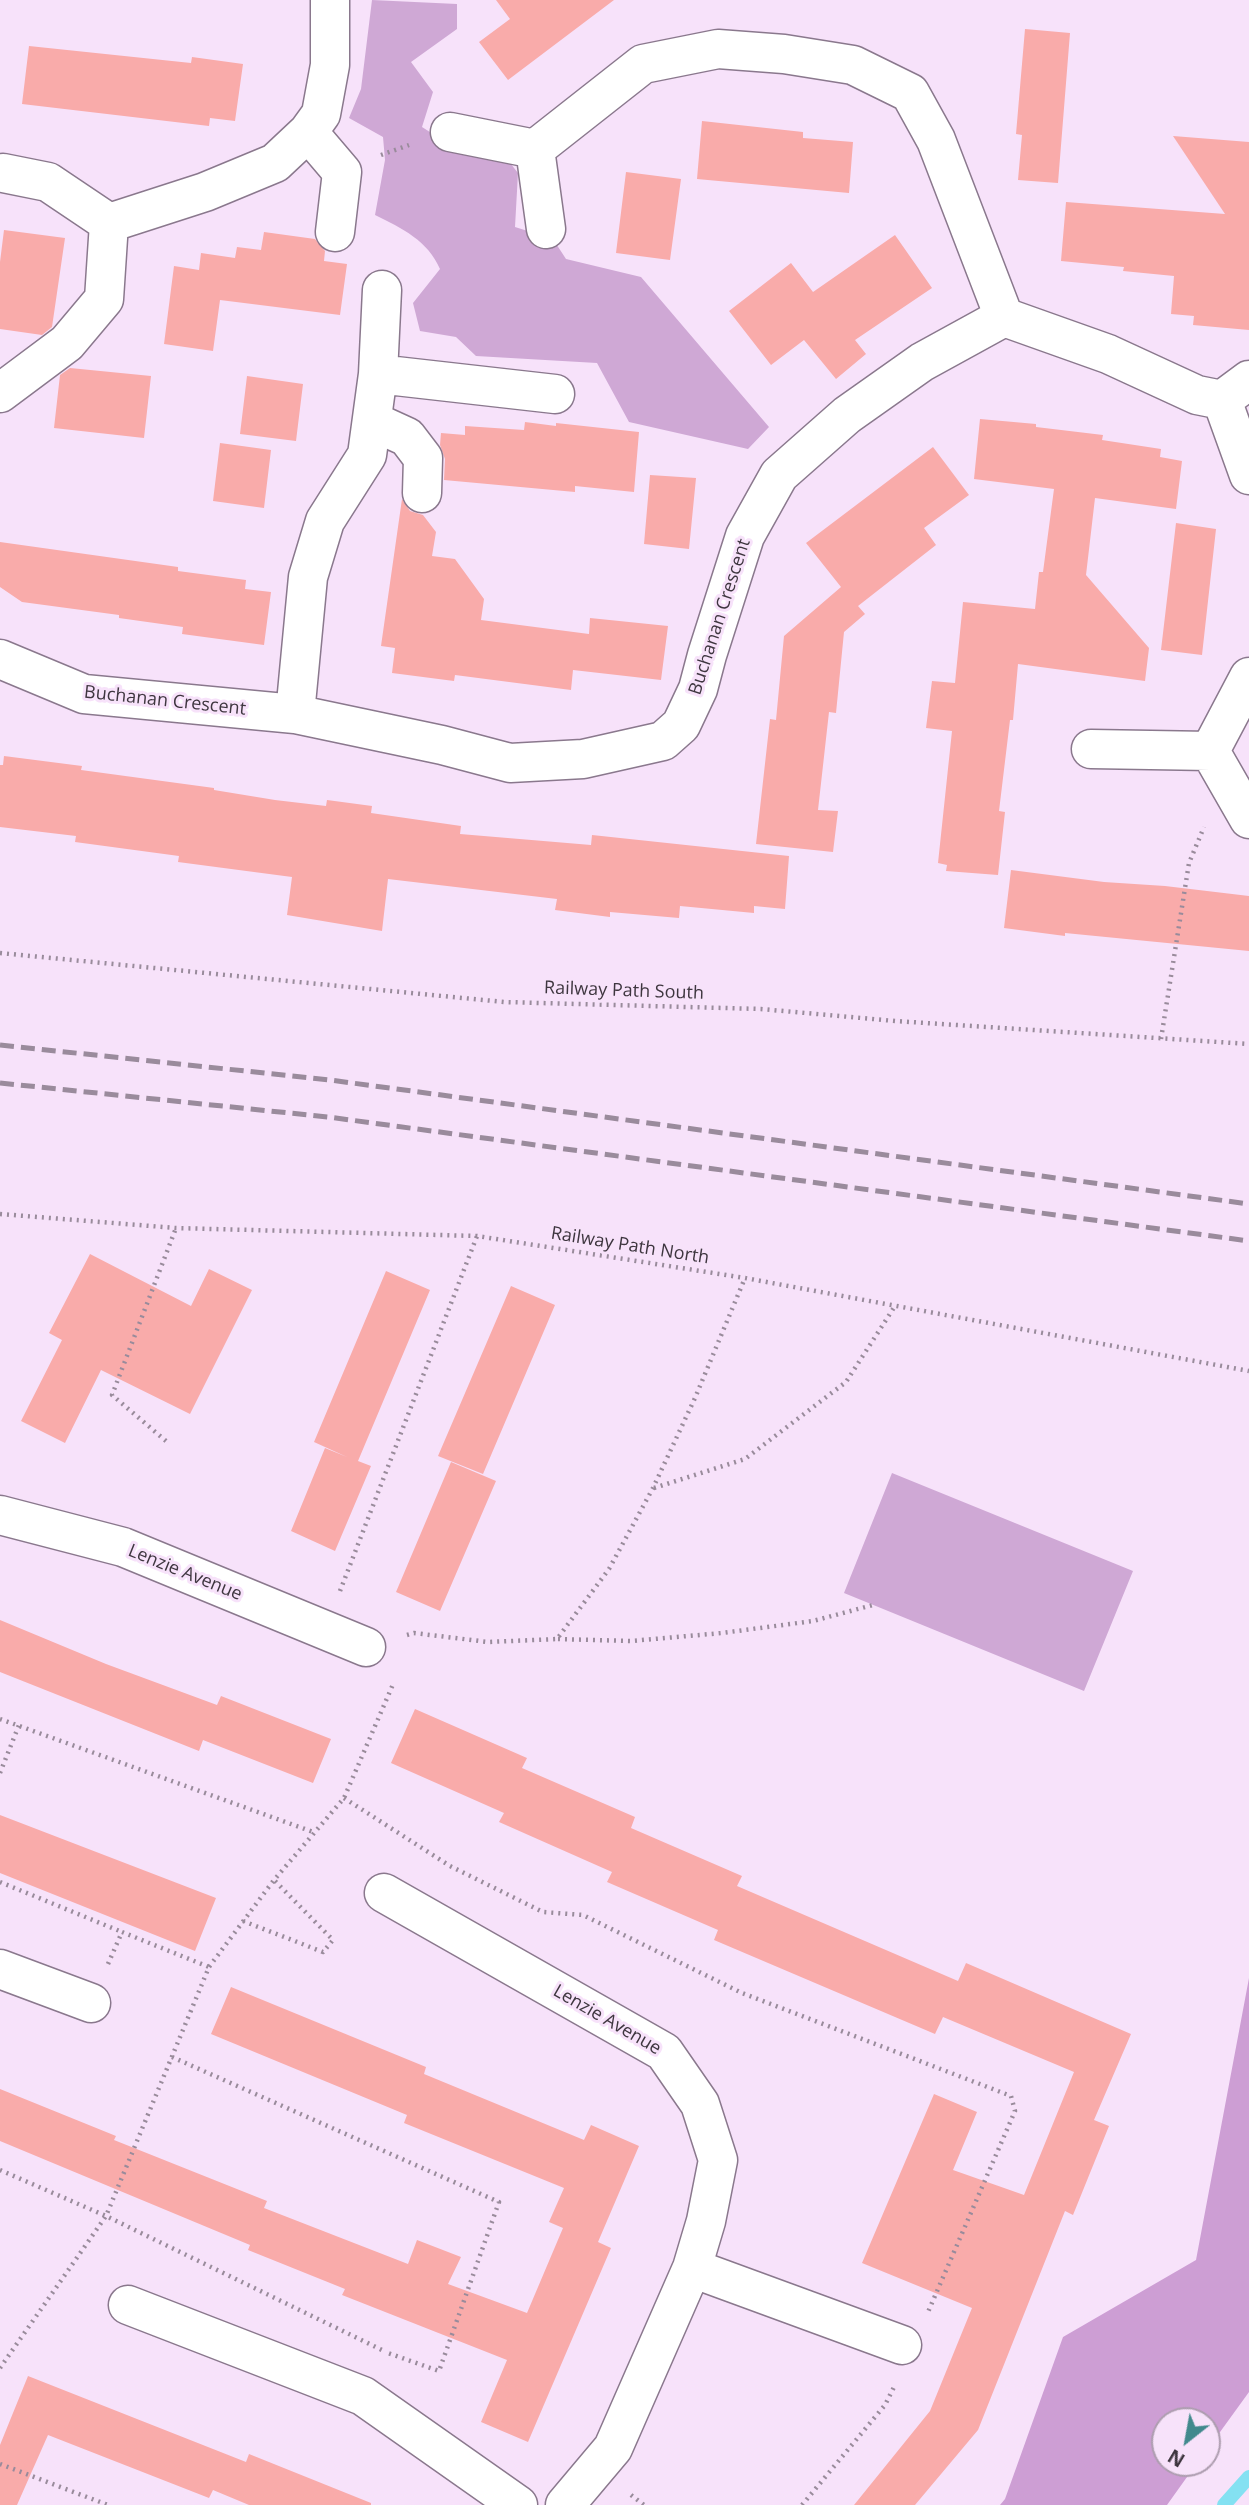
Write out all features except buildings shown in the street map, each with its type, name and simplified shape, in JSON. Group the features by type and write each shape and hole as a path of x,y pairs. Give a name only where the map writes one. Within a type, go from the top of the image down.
{"street":[{"path":"109,223 205,192 275,163 308,132 321,114 330,65 330,0"},
{"path":"450,132 535,149 643,64 718,49 784,54 853,65 910,93 936,141 1004,317 1108,354 1197,395 1236,390 1249,475"},
{"path":"308,132 342,172 335,232"},
{"path":"535,149 545,229"},
{"path":"3,173 48,182 109,223"},
{"path":"0,393 67,343 104,299 109,223"},
{"path":"295,714 308,577 325,521 367,455 378,374 382,290"},
{"name":"Buchanan Crescent","path":"0,659 85,694 295,714 442,745 510,763 583,759 663,741 681,724 698,689 745,536 779,475 847,415 922,362 1004,317"},
{"path":"378,374 555,394"},
{"path":"372,421 407,437 422,458 422,493"},
{"path":"1217,764 1249,677"},
{"path":"1091,749 1217,764"},
{"path":"1217,764 1249,819"},
{"name":"Lenzie Avenue","path":"0,1515 124,1547 366,1647"},
{"name":"Lenzie Avenue","path":"384,1893 664,2052 699,2104 718,2160 706,2221 692,2268 613,2448 565,2505"},
{"path":"0,1969 91,2003"},
{"path":"692,2268 907,2347"},
{"path":"128,2305 363,2396 518,2505"}],"path":[{"path":"378,156 450,132"},
{"path":"1161,1039 1189,863 1217,764"},
{"name":"Railway Path South","path":"0,953 504,1002 761,1009 895,1021 1249,1044"},
{"name":"Railway Path North","path":"0,1214 176,1228 477,1236 745,1278 1249,1371"},
{"path":"166,1441 112,1395 176,1228"},
{"path":"325,1631 477,1236"},
{"path":"557,1639 609,1569 653,1488 695,1398 745,1278"},
{"path":"653,1488 745,1459 846,1382 895,1306"},
{"path":"409,1646 414,1633 488,1642 557,1639 631,1641 722,1633 813,1621 873,1605"},
{"path":"0,2368 106,2216 209,1967 274,1880 344,1798 398,1671"},
{"path":"0,1719 316,1833"},
{"path":"0,1773 19,1726"},
{"path":"344,1798 450,1866 543,1912 583,1915 742,1993 1011,2096 1015,2112 907,2347 885,2405 802,2505"},
{"path":"243,1921 323,1952 333,1940 274,1880"},
{"path":"0,1882 209,1967"},
{"path":"91,2003 122,1932"},
{"path":"0,2170 106,2216 385,2351 439,2371 499,2202 172,2057"},
{"path":"363,2396 385,2351"},
{"path":"0,2464 108,2505"}],"shaded area":[{"path":"372,0 457,4 457,29 411,62 433,92 422,127 444,141 503,154 518,173 515,227 553,239 566,259 641,277 769,427 748,449 629,422 597,363 476,356 456,337 420,331 413,303 440,269 421,243 404,230 375,215 385,160 383,137 349,118 361,89"},
{"path":"892,1473 1133,1571 1084,1691 844,1593"},
{"path":"1249,1978 1249,2392 1221,2431 1221,2407 1151,2407 1151,2477 1187,2477 1167,2505 1000,2505 1005,2499 1063,2337 1196,2260"}],"waterway":[{"path":"1224,2505 1249,2477"}],"railway":[{"path":"0,1045 330,1080 1249,1204"},
{"path":"0,1083 328,1117 1249,1241"}]}
